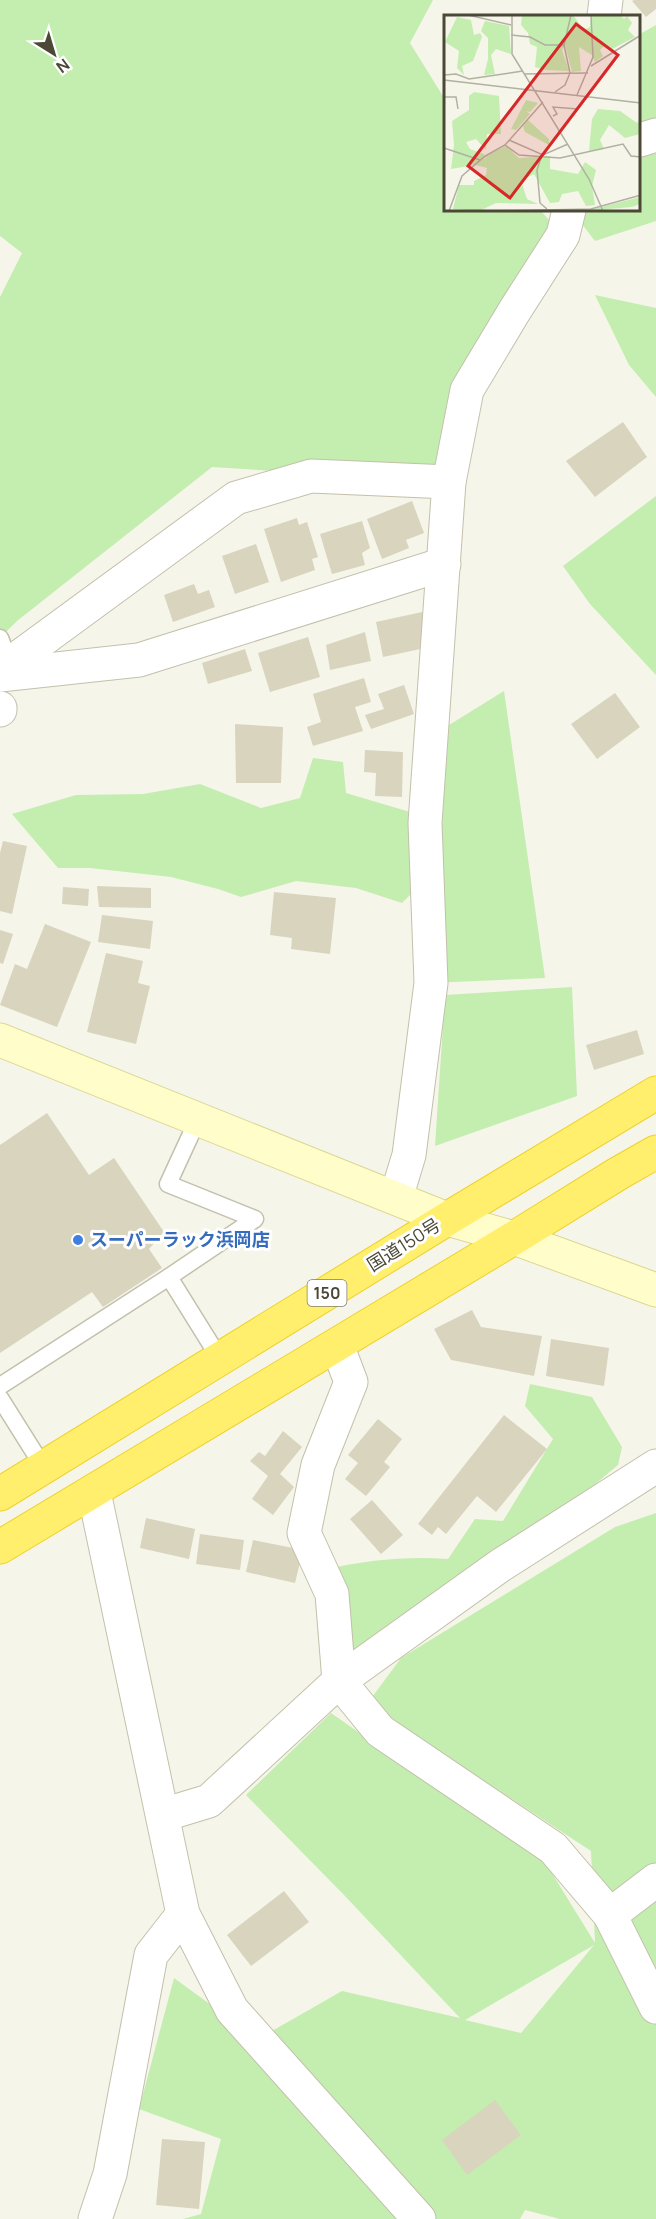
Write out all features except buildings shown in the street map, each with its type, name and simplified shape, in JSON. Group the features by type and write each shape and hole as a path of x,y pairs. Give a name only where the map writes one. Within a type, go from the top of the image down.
{"highway":[{"name":"国道150号","path":"0,1494 656,1093"},
{"path":"0,1547 656,1152"}],"street":[{"path":"604,15 606,0"},
{"path":"641,139 656,135"},
{"path":"396,1198 409,1155 431,983 425,823 449,482 467,390 563,235 569,212"},
{"path":"2,662 236,498 311,476 449,482"},
{"path":"2,662 139,660 444,564"},
{"path":"0,1040 447,1219 514,1238 656,1290"},
{"path":"337,1345 351,1382 318,1466 304,1533 332,1594 339,1681 380,1731 553,1848 610,1915 656,2007"},
{"path":"163,1815 209,1801 339,1681 501,1565 656,1466"},
{"path":"94,1492 183,1914 232,2010 419,2219"},
{"path":"610,1915 656,1880"},
{"path":"95,2219 110,2174 151,1955 183,1914"}],"lane":[{"path":"0,1386 255,1219 168,1184 192,1132"},
{"path":"169,1277 220,1359"},
{"path":"0,1398 44,1468"}],"green space":[{"path":"0,0 433,0 410,43 444,98 444,212 542,212 563,235 428,481 212,467 17,621 0,638 0,297 22,253 0,236"},
{"path":"656,25 656,221 595,241 573,212 641,212 641,33"},
{"path":"595,295 656,308 656,397 629,365"},
{"path":"656,496 656,675 590,604 563,566"},
{"path":"504,691 545,978 431,983 449,725"},
{"path":"313,758 343,762 346,793 410,812 420,885 402,903 356,888 296,881 241,897 171,877 90,868 58,868 12,814 76,795 143,794 200,784 261,808 300,798"},
{"path":"572,987 577,1096 435,1146 445,995"},
{"path":"530,1384 592,1397 622,1447 618,1465 587,1491 382,1640 354,1649 341,1633 327,1569 387,1560 448,1559 475,1519 503,1521 553,1439 525,1406"},
{"path":"656,1513 656,2219 560,2219 525,2210 520,2219 183,2219 201,2214 221,2139 139,2109 174,1978 258,2039 342,1991 460,2018 246,1795 331,1713 545,1862 595,1943 591,1851 367,1704 401,1658 615,1527","holes":["594,1945 521,2033 465,2020"]}],"place":[{"name":"スーパーラック浜岡店","path":"78,1240"}]}
